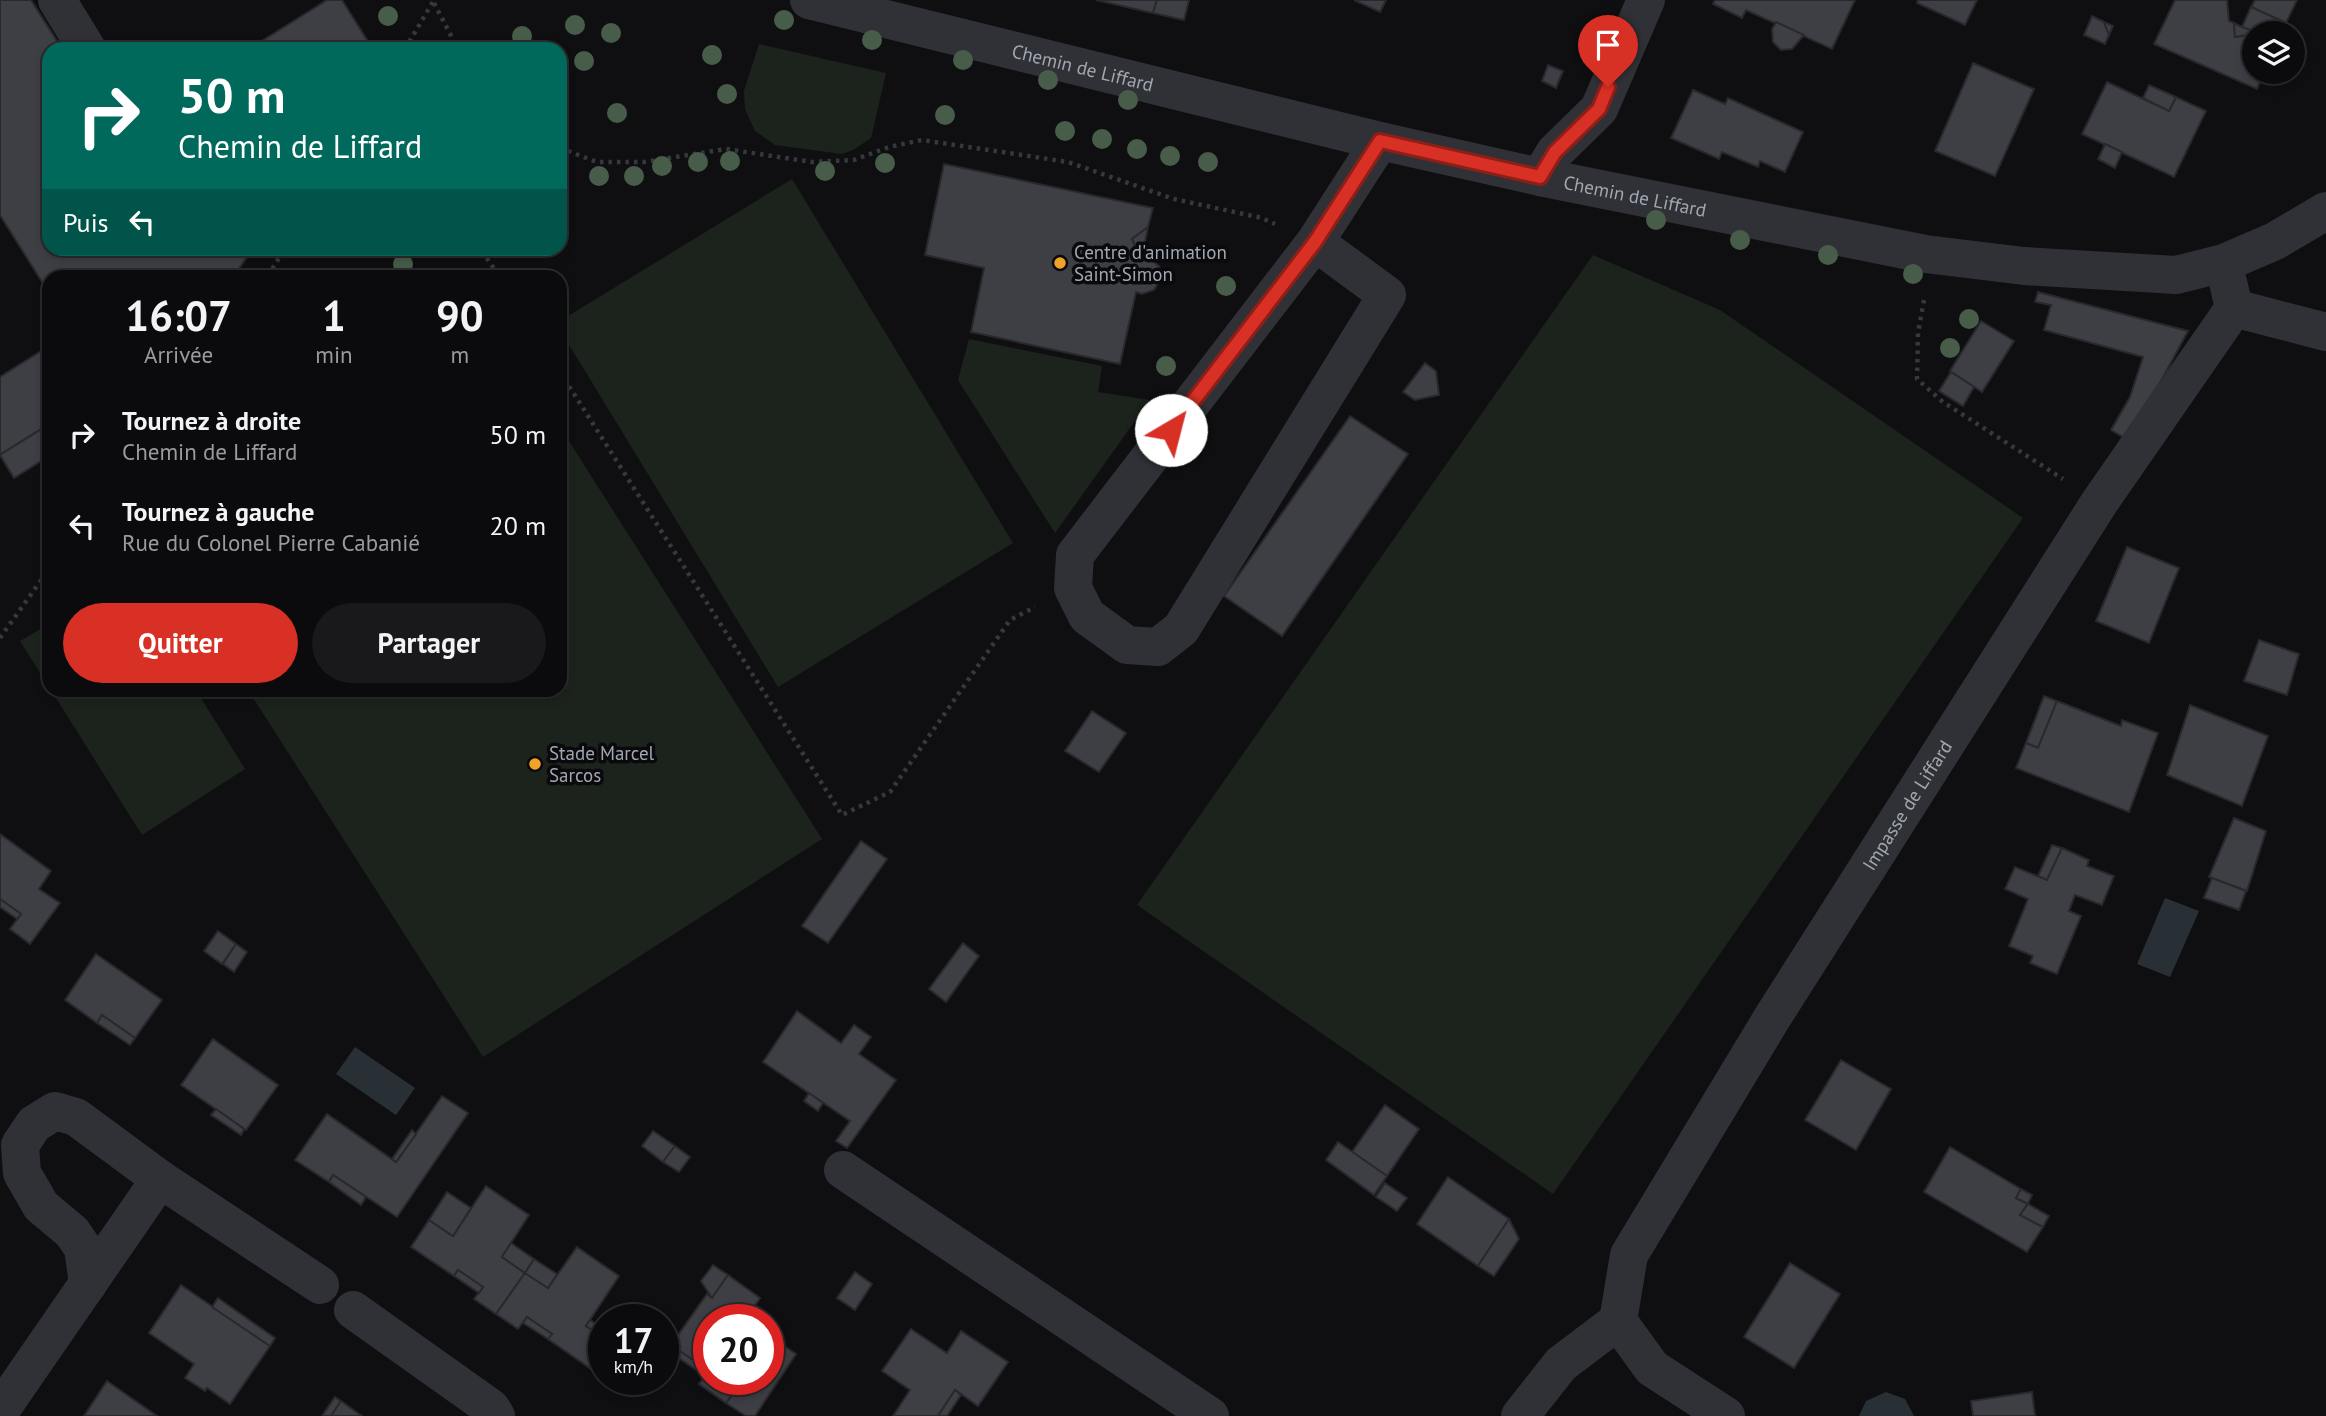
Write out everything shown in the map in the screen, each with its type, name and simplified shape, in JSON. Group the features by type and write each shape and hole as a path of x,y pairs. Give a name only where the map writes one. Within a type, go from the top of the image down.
{"street":[{"path":"57,0 82,42"},
{"name":"Chemin de Liffard","path":"809,0 1380,141 1540,177 1925,254 2024,266 2176,275 2224,263 2276,241 2326,211"},
{"path":"1540,177 1555,152 1599,109 1646,0"},
{"path":"1315,242 1387,295 1181,629 1158,647 1127,645 1087,616 1073,588 1075,555 1315,242 1380,141"},
{"path":"2224,263 2234,308 2326,332"},
{"name":"Impasse de Liffard","path":"1618,1321 1629,1255 1772,1018 2099,503 2234,308"},
{"path":"88,1284 83,1248 72,1232 41,1206 22,1173 20,1145 34,1124 55,1111 76,1116 160,1179 320,1285"},
{"path":"843,1170 1210,1416"},
{"path":"0,1411 160,1179"},
{"path":"353,1310 491,1408 496,1416"},
{"path":"1520,1416 1561,1364 1618,1321 1652,1368 1726,1416"}],"path":[{"path":"409,42 434,1"},
{"path":"434,1 454,42"},
{"path":"567,151 597,162 644,162 726,149 812,162 854,160 889,147 922,140 1068,162 1174,199 1262,218 1315,242"},
{"path":"1927,288 1918,332 1917,379 1943,402 2099,503"},
{"path":"567,383 842,814 890,792 1010,620 1073,588"},
{"path":"0,638 42,579"}],"shaded area":[{"path":"759,44 886,73 871,138 842,154 775,145 755,131 745,109 744,91"},
{"path":"792,179 1013,543 778,687 567,341 567,317"},
{"path":"1593,255 1720,310 2023,518 1553,1194 1137,905"},
{"path":"969,339 1102,366 1098,392 1150,400 1055,533 958,380"},
{"name":"Stade Marcel Sarcos","path":"567,438 822,839 483,1057 252,697 567,697"},
{"path":"42,628 42,676 20,641"},
{"path":"55,697 200,697 245,769 142,835"},
{"path":"2165,898 2199,911 2170,977 2137,964"},
{"path":"355,1047 415,1088 396,1115 336,1074"},
{"path":"1886,1392 1905,1399 1914,1416 1859,1416 1866,1401"}],"building":[{"path":"0,0 31,0 58,42 42,42 42,256 248,256 238,270 42,270 42,282 0,215"},
{"path":"327,0 342,0 368,42 260,42"},
{"path":"1096,0 1157,0 1153,13"},
{"path":"1157,0 1189,0 1184,20 1153,13"},
{"path":"1354,0 1386,0 1380,12"},
{"path":"1715,0 1855,0 1832,49 1746,10 1742,18 1713,4"},
{"path":"1918,0 1977,0 1965,25 1917,3"},
{"path":"2175,0 2227,0 2229,21 2234,23 2235,37 2242,36 2242,82 2154,44"},
{"path":"2255,0 2297,0 2287,21 2251,7"},
{"path":"2251,7 2282,21 2245,21"},
{"path":"2092,16 2104,22 2109,35 2105,44 2084,35"},
{"path":"1776,22 1804,35 1792,49 1781,50 1773,42 1772,29"},
{"path":"2104,22 2113,26 2109,35"},
{"path":"2234,23 2242,27 2242,36 2235,37"},
{"path":"1973,63 2034,89 1995,176 1935,151"},
{"path":"1548,65 1563,71 1556,88 1542,81"},
{"path":"2107,82 2169,111 2176,97 2206,111 2174,177 2082,134"},
{"path":"2246,84 2259,84 2257,89"},
{"path":"2149,85 2176,97 2169,111 2143,98"},
{"path":"1693,90 1725,104 1728,98 1803,132 1785,172 1760,161 1758,167 1722,152 1719,159 1671,138"},
{"path":"2105,144 2122,152 2115,168 2098,159"},
{"name":"Centre d'animation Saint-Simon","path":"944,164 1153,208 1148,227 1132,239 1140,257 1148,257 1159,266 1162,277 1154,290 1142,294 1136,292 1120,364 971,332 984,268 925,255"},
{"path":"1148,227 1142,257 1140,257 1132,239"},
{"path":"2038,292 2188,331 2161,381 2123,437 2111,430 2130,397 2143,357 2044,330 2051,305 2035,302"},
{"path":"1981,321 2014,341 1982,392 1950,371"},
{"path":"42,350 42,428 0,455 0,377"},
{"path":"1425,363 1436,371 1439,395 1415,400 1403,392"},
{"path":"1951,372 1974,387 1963,406 1939,391"},
{"path":"1350,416 1408,454 1282,636 1224,596"},
{"path":"40,430 42,433 42,460 14,478 0,455"},
{"path":"2127,547 2179,568 2149,643 2096,621"},
{"path":"2259,640 2299,654 2287,695 2244,681"},
{"path":"2044,696 2057,701 2038,748 2026,743"},
{"path":"2057,701 2121,726 2122,720 2158,733 2129,812 2016,768 2026,743 2038,748"},
{"path":"2190,705 2268,736 2242,806 2167,775"},
{"path":"1092,711 1126,733 1099,772 1065,751"},
{"path":"2234,818 2266,831 2247,891 2209,877"},
{"path":"0,834 51,871 39,889 60,903 30,944 10,929 21,914 0,899"},
{"path":"861,841 887,859 828,943 802,926"},
{"path":"2052,845 2062,848 2047,880 2038,876"},
{"path":"2062,848 2089,860 2087,866 2114,876 2102,905 2075,895 2069,911 2081,916 2057,974 2030,963 2033,956 2009,946 2028,899 2005,889 2015,867 2047,880"},
{"path":"2212,878 2246,891 2239,910 2204,898"},
{"path":"0,899 21,914 17,919 0,907"},
{"path":"218,931 236,944 222,964 204,951"},
{"path":"963,943 979,956 946,1002 929,989"},
{"path":"236,944 247,952 234,972 223,964"},
{"path":"96,954 162,1000 135,1038 102,1015 97,1023 65,1000"},
{"path":"797,1011 841,1043 854,1025 871,1037 859,1054 896,1080 847,1148 836,1141 850,1121 763,1062"},
{"path":"102,1015 135,1038 130,1045 97,1023"},
{"path":"213,1039 278,1085 246,1130 181,1085"},
{"path":"1841,1060 1891,1089 1856,1150 1805,1120"},
{"path":"809,1093 823,1103 818,1111 804,1101"},
{"path":"442,1096 468,1113 397,1217 333,1175 329,1182 295,1160 327,1114 396,1162"},
{"path":"1385,1105 1419,1129 1387,1176 1352,1152"},
{"path":"216,1109 244,1129 241,1135 211,1115"},
{"path":"412,1130 416,1134 396,1162 392,1159"},
{"path":"653,1131 675,1146 663,1162 642,1146"},
{"path":"1338,1142 1387,1176 1374,1195 1326,1160"},
{"path":"675,1146 690,1157 679,1172 663,1162"},
{"path":"1950,1147 2021,1189 2016,1198 2028,1204 2020,1215 2043,1227 2027,1252 1924,1192"},
{"path":"333,1175 366,1197 361,1205 329,1182"},
{"path":"1448,1177 1509,1219 1478,1266 1417,1224"},
{"path":"1385,1183 1407,1198 1397,1211 1376,1197"},
{"path":"486,1186 529,1215 502,1257 525,1273 496,1314 474,1299 483,1287 458,1270 454,1276 411,1247 429,1220 453,1236"},
{"path":"2021,1189 2032,1195 2028,1204 2016,1198"},
{"path":"447,1192 471,1208 453,1236 429,1220"},
{"path":"2028,1204 2049,1216 2043,1227 2020,1215"},
{"path":"1509,1219 1519,1239 1494,1276 1478,1266"},
{"path":"511,1243 534,1259 525,1273 502,1257"},
{"path":"577,1247 619,1276 601,1304 588,1304 588,1367 548,1339 552,1334 527,1317 518,1329 496,1314 525,1273 548,1288"},
{"path":"534,1259 557,1274 548,1288 525,1273"},
{"path":"1790,1263 1840,1294 1794,1368 1744,1337"},
{"path":"713,1265 728,1275 712,1298 701,1281"},
{"path":"458,1270 483,1287 479,1293 454,1276"},
{"path":"855,1272 872,1284 855,1310 837,1298"},
{"path":"728,1275 760,1298 756,1304 700,1304 707,1294 712,1298"},
{"path":"181,1285 270,1346 230,1404 207,1388 205,1391 185,1378 194,1364 149,1333"},
{"path":"218,1298 275,1338 270,1346 212,1307"},
{"path":"693,1314 693,1360 679,1350 679,1334"},
{"path":"527,1317 552,1334 548,1339 523,1323"},
{"path":"911,1329 947,1353 961,1331 1008,1362 978,1406 955,1390 938,1416 893,1416 910,1390 882,1371"},
{"path":"784,1346 796,1354 784,1372"},
{"path":"679,1350 693,1360 693,1368 679,1358"},
{"path":"107,1381 157,1416 84,1416"},
{"path":"955,1390 961,1395 947,1416 938,1416"},
{"path":"2032,1392 2035,1416 1973,1416 1971,1401"},
{"path":"715,1395 732,1395 726,1403"},
{"path":"732,1395 769,1395 755,1416 746,1416 726,1403"},
{"path":"335,1397 341,1401 331,1416 322,1416"},
{"path":"341,1401 362,1416 331,1416"}],"place":[{"name":"Centre d'animation Saint-Simon","path":"1060,263"},
{"name":"Stade Marcel Sarcos","path":"535,764"}],"route":[{"path":"1171,430 1315,242 1380,141 1540,177 1555,152 1599,109 1608,87"}]}
